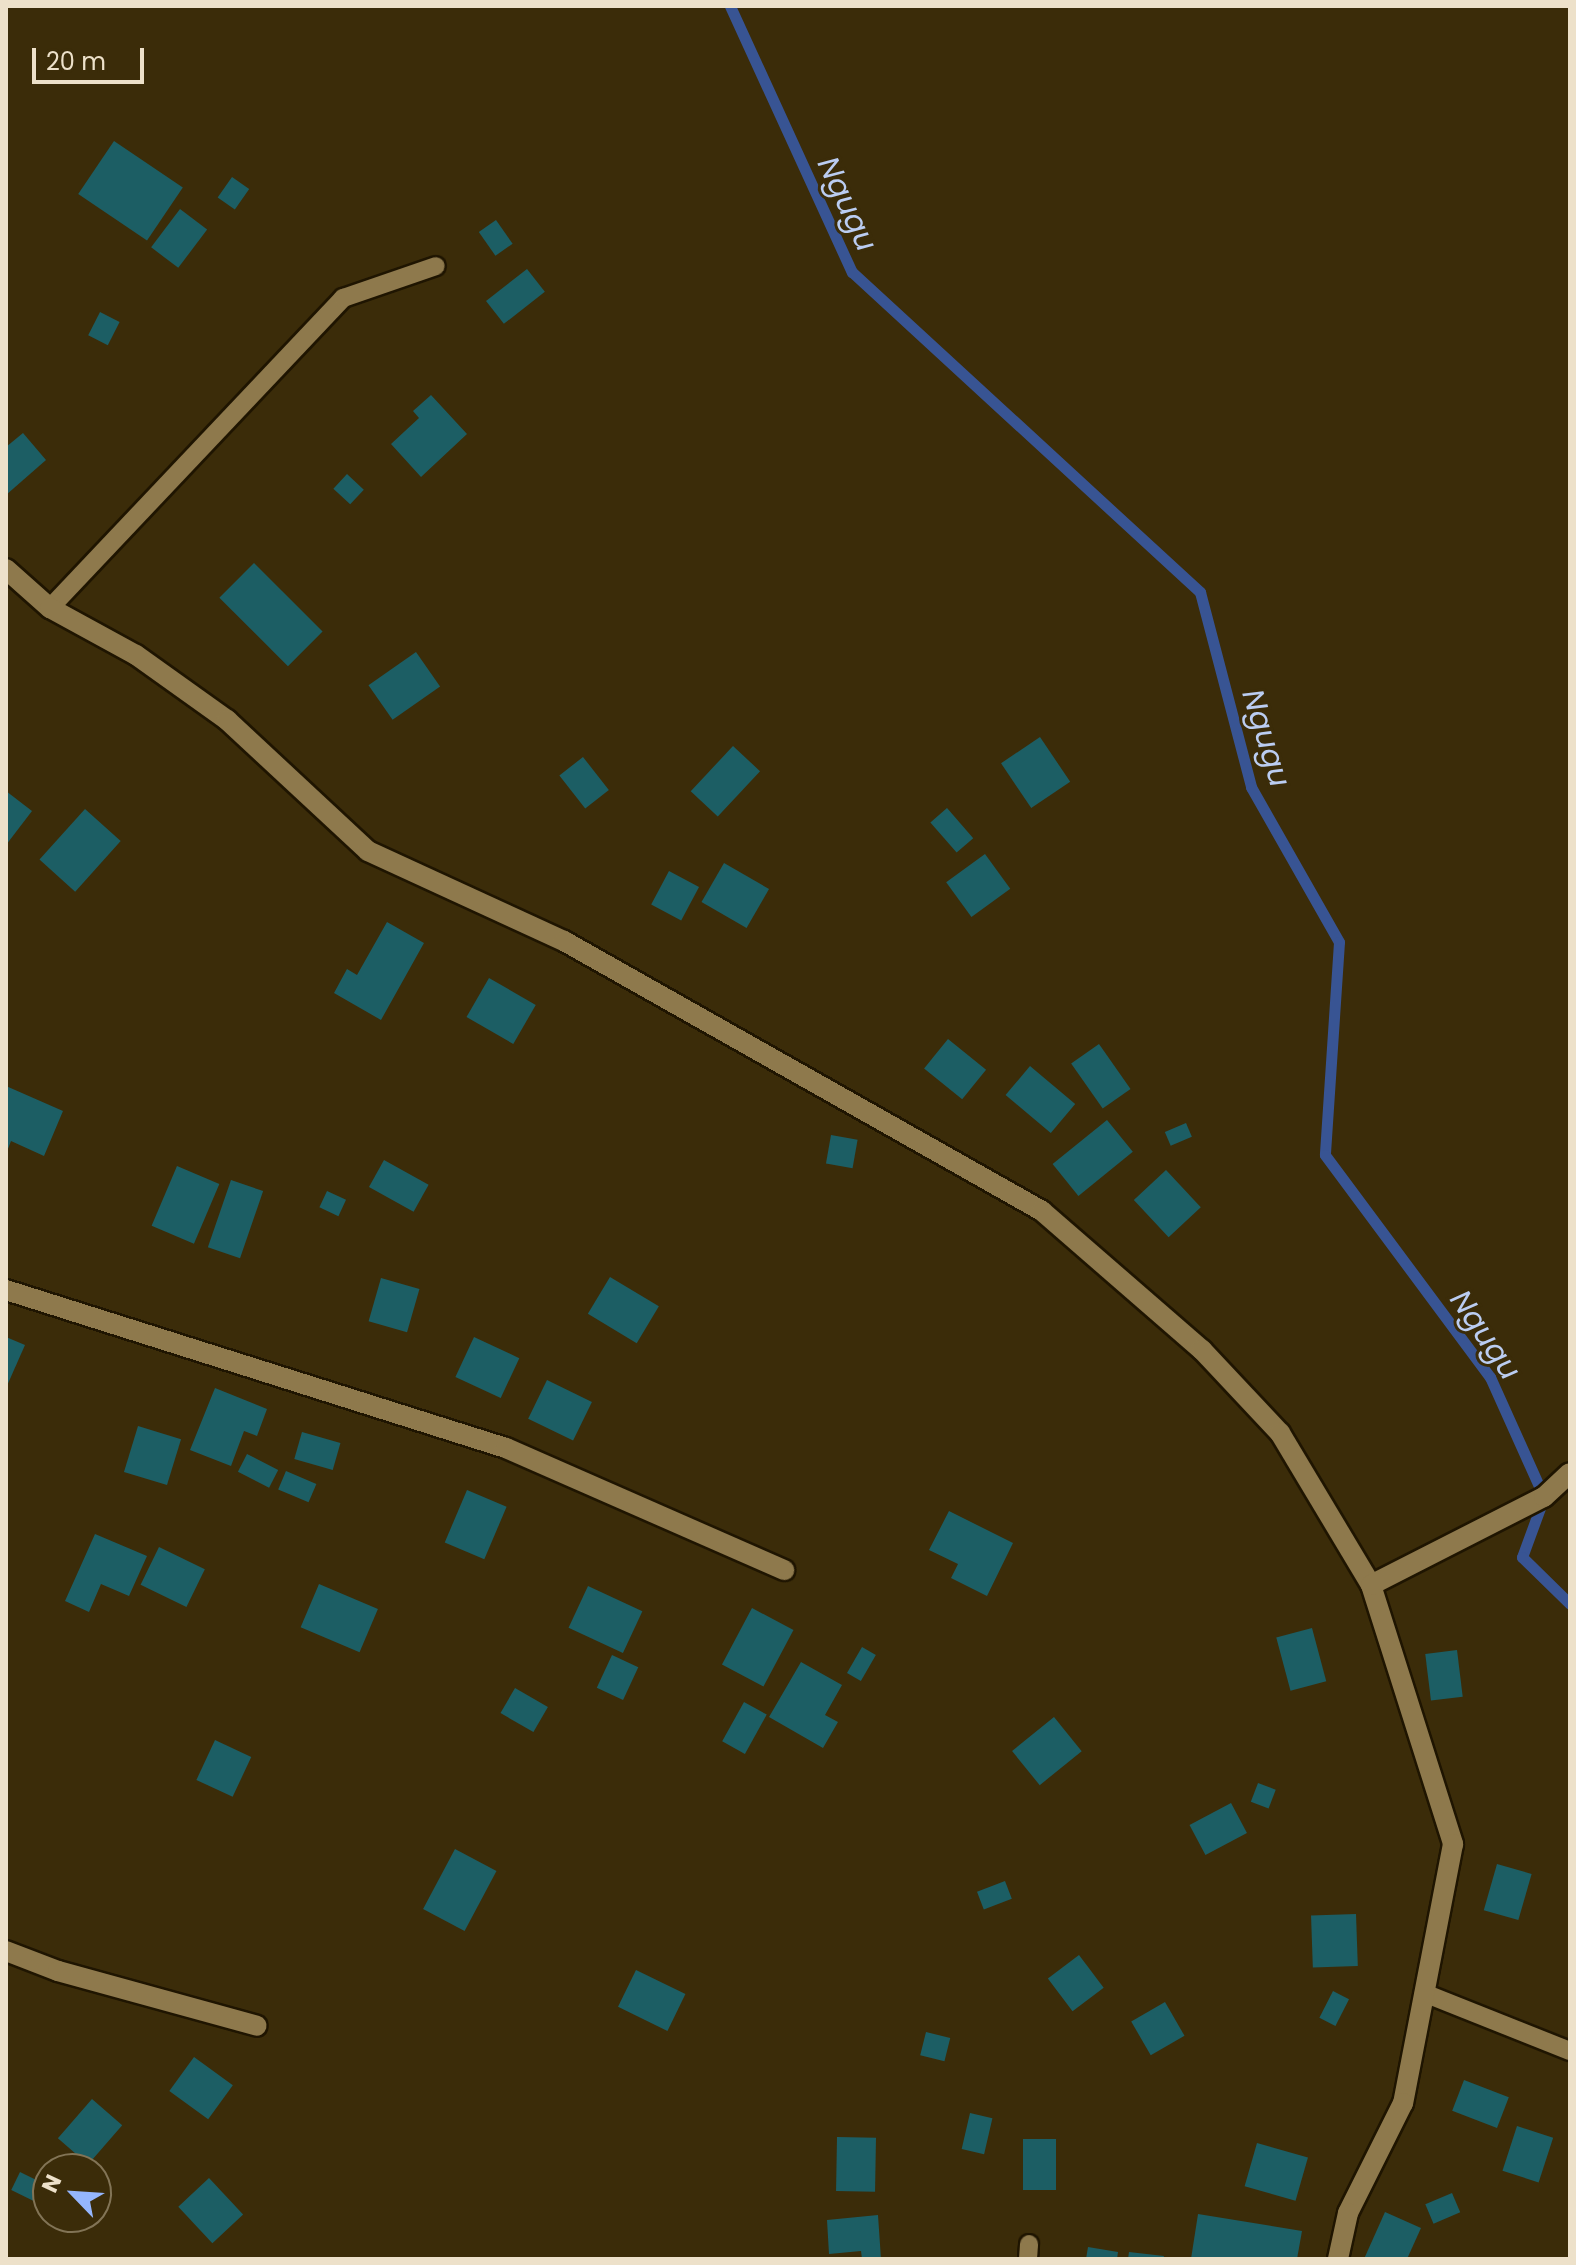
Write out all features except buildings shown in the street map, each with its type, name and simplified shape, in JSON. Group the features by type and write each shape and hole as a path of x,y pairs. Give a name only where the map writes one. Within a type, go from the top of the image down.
{"street":[{"path":"6,569 50,608 136,655 227,720 368,851 564,941 1042,1211 1202,1350 1280,1433 1371,1585 1453,1844 1403,2103 1348,2213 1338,2259"},
{"path":"6,1290 506,1448 784,1570"},
{"path":"1371,1585 1544,1497 1570,1473"},
{"path":"6,1951 58,1971 257,2026"}],"lane":[{"path":"50,608 343,298 436,266"},
{"path":"1424,1993 1570,2051"}],"waterway":[{"name":"Ngugu","path":"730,6 852,272 1200,592 1251,787 1339,942 1325,1155 1490,1377 1544,1497 1522,1557 1570,1604"}]}
